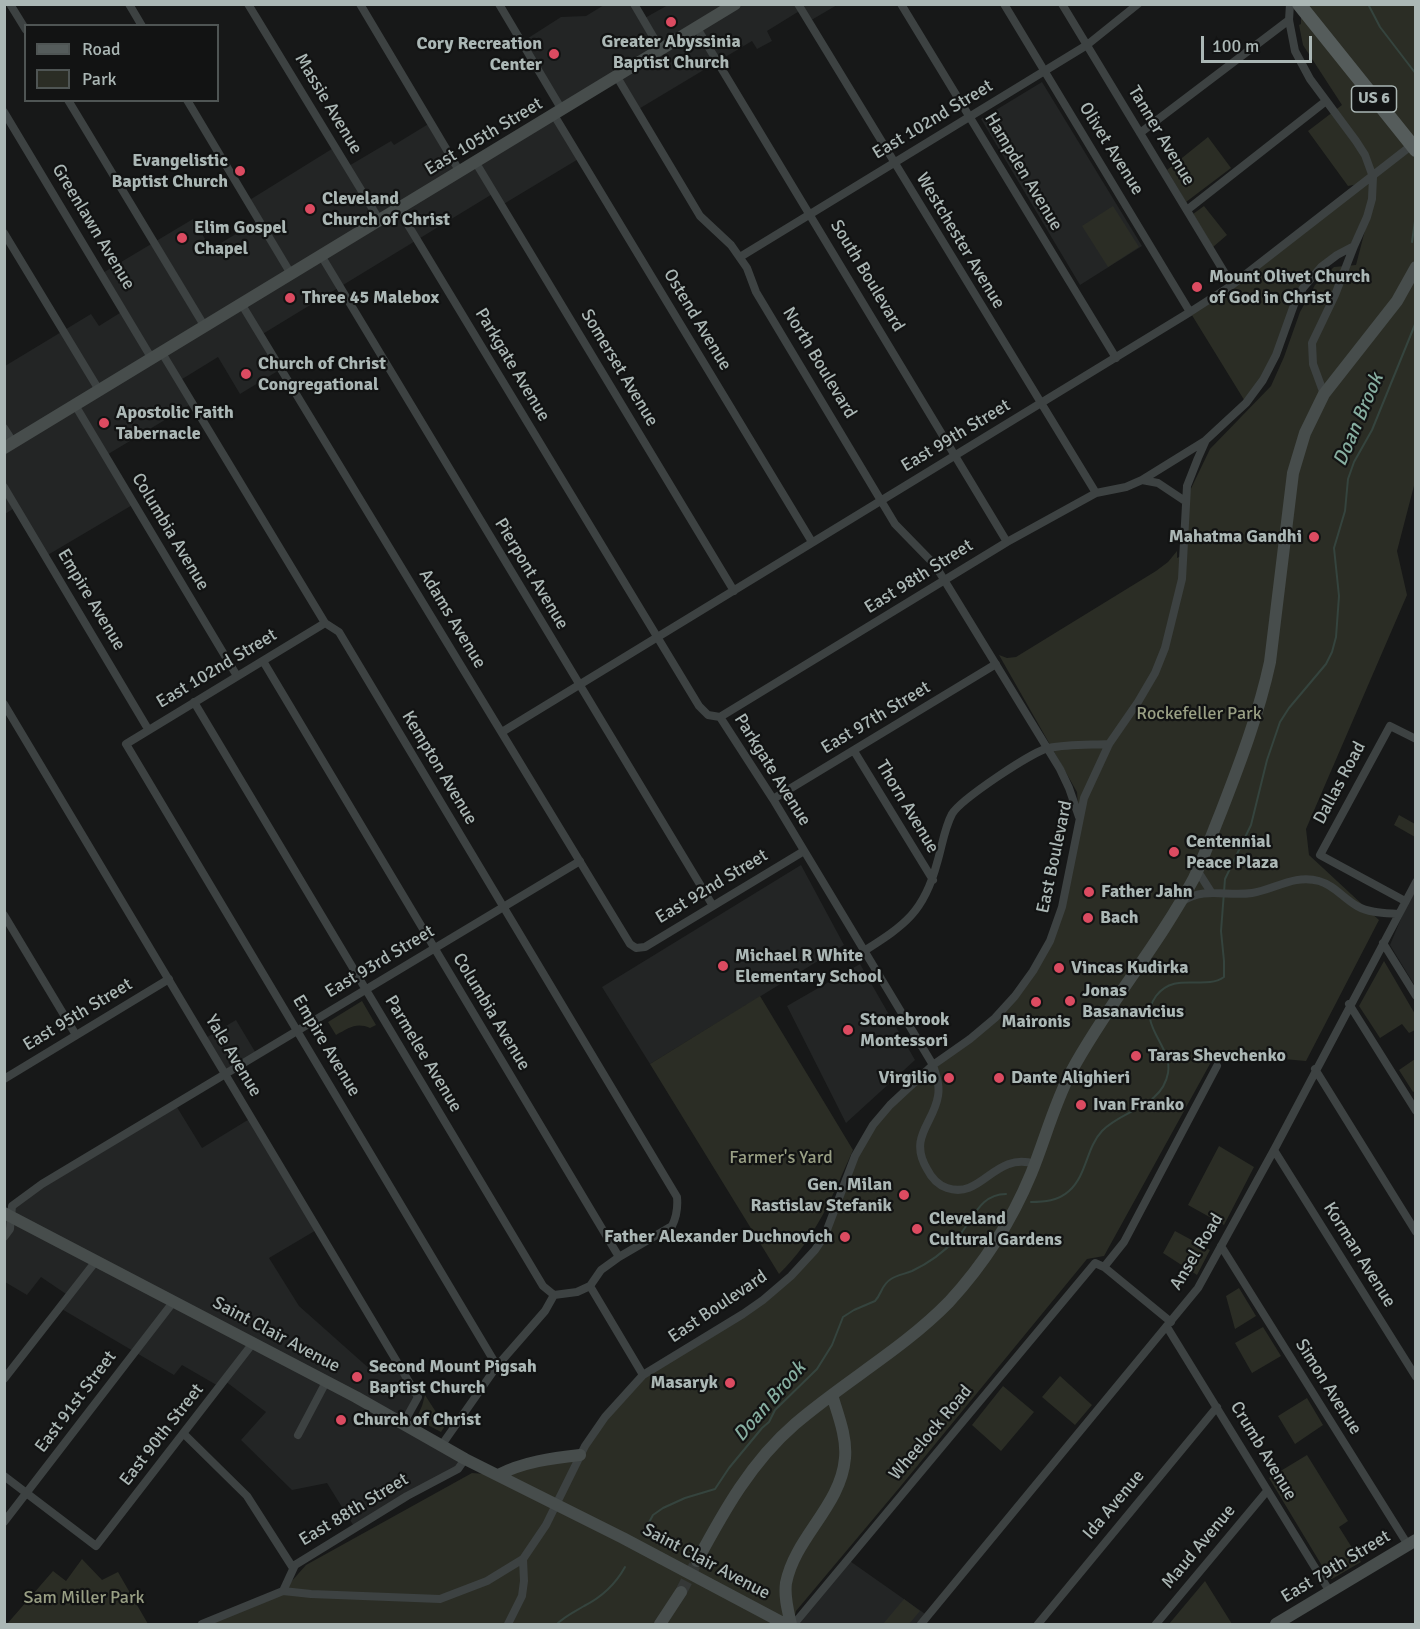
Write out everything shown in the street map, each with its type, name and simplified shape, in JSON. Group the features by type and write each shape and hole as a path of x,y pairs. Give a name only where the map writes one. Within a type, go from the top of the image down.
{"main road":[{"name":"East 105th Street","path":"9,445 322,257 735,4"},
{"name":"US 6","path":"1299,4 1414,148"},
{"path":"697,1561 725,1510 749,1474 781,1438 832,1395 915,1332 948,1302 978,1267 1017,1205 1072,1072 1197,870 1236,774 1263,689 1271,650 1293,473 1306,429 1324,394 1393,307 1414,270"},
{"name":"Saint Clair Avenue","path":"8,1215 253,1343 465,1459 623,1538 785,1624"},
{"path":"793,1624 785,1596 789,1572 834,1494 845,1464 845,1441 832,1395"},
{"path":"498,1475 536,1462 580,1455"},
{"name":"East 79th Street","path":"1276,1624 1412,1543"},
{"path":"660,1624 681,1592"}],"street":[{"path":"10,4 24,27"},
{"path":"129,4 141,24"},
{"name":"Massie Avenue","path":"248,4 380,221"},
{"path":"360,4 460,172"},
{"name":"Ostend Avenue","path":"499,4 558,113 812,542"},
{"path":"634,4 661,50"},
{"name":"Westchester Avenue","path":"798,4 1040,405 1096,493"},
{"name":"Hampden Avenue","path":"902,4 1116,358"},
{"name":"Olivet Avenue","path":"1004,4 1190,312"},
{"name":"Tanner Avenue","path":"1062,4 1232,285"},
{"name":"East 102nd Street","path":"740,257 1087,45 1138,4"},
{"path":"1290,4 1289,20 1295,51 1310,80 1365,155 1372,177 1372,199 1367,217 1340,284 1312,343 1313,364 1324,394"},
{"path":"1140,133 1289,20"},
{"name":"South Boulevard","path":"698,28 1007,542"},
{"name":"North Boulevard","path":"617,77 700,216 719,232 740,257 756,292 895,524 920,548 945,581 1047,748 1069,788 1079,818"},
{"path":"1187,210 1326,101"},
{"path":"69,102 205,327"},
{"path":"188,102 291,274"},
{"name":"Greenlawn Avenue","path":"4,112 157,356"},
{"name":"East 99th Street","path":"502,732 1190,312 1232,285 1372,177 1414,148"},
{"name":"Somerset Avenue","path":"476,163 734,591"},
{"name":"Parkgate Avenue","path":"399,210 699,706 708,715 720,717 773,799 933,1065 938,1082 938,1096 922,1133 921,1148 924,1164 933,1178 946,1187 962,1189 974,1185 1012,1162 1020,1160 1035,1164"},
{"path":"4,232 99,390"},
{"name":"East Boulevard","path":"283,1591 320,1595 440,1599 480,1584 523,1559 542,1533 580,1455 605,1417 643,1376 743,1314 777,1289 815,1250 825,1235 863,1139 890,1105 933,1065 995,1018 1015,996 1050,941 1060,916 1072,864 1079,818 1087,791 1109,744 1155,673 1165,648 1182,579 1185,501 1190,476 1206,440 1246,403 1263,380 1276,355 1295,302 1303,288 1330,260 1354,246"},
{"name":"Pierpont Avenue","path":"322,257 713,906"},
{"name":"Adams Avenue","path":"242,305 630,944 636,948"},
{"name":"Kempton Avenue","path":"157,356 325,623 339,632 676,1197 678,1207 672,1226 619,1257"},
{"name":"Columbia Avenue","path":"75,405 237,676"},
{"path":"4,428 9,445"},
{"name":"East 98th Street","path":"720,717 1007,542 1096,493 1126,487 1143,480 1206,440"},
{"path":"1143,480 1158,483 1185,501"},
{"name":"Empire Avenue","path":"4,488 148,729"},
{"name":"East 102nd Street","path":"126,744 325,623"},
{"name":"Columbia Avenue","path":"263,661 619,1257"},
{"name":"East 97th Street","path":"773,799 996,664"},
{"name":"Parmelee Avenue","path":"194,702 543,1286 554,1295"},
{"name":"Yale Avenue","path":"4,704 418,1397 403,1424"},
{"name":"Dallas Road","path":"1405,901 1320,855 1390,726 1416,739"},
{"name":"Empire Avenue","path":"126,744 497,1366"},
{"path":"864,951 895,931 923,901 933,880 945,830 952,813 962,801 979,788 1047,748 1109,744"},
{"name":"Thorn Avenue","path":"854,751 933,880"},
{"name":"East 92nd Street","path":"636,948 645,947 804,851"},
{"name":"East 93rd Street","path":"4,1237 10,1229 8,1215 12,1206 42,1184 580,861"},
{"path":"1197,870 1214,892"},
{"path":"1178,904 1185,899 1214,892 1253,893 1289,881 1312,879 1328,885 1363,909 1398,914"},
{"name":"Ansel Road","path":"921,1624 1198,1288 1416,882"},
{"path":"4,915 76,1035"},
{"path":"1383,943 1416,996"},
{"name":"East 95th Street","path":"4,1079 169,979"},
{"path":"1349,1004 1416,1111"},
{"path":"1104,1267 1124,1242 1217,1066"},
{"path":"1315,1069 1416,1232"},
{"name":"Korman Avenue","path":"1274,1150 1416,1377"},
{"name":"Simon Avenue","path":"1221,1246 1412,1543"},
{"path":"441,1446 497,1366 545,1311 554,1295 569,1294 590,1286 601,1270 619,1257"},
{"path":"4,1379 96,1261"},
{"name":"Crumb Avenue","path":"1095,1263 1104,1267 1169,1324 1267,1491 1330,1592"},
{"name":"Wheelock Road","path":"793,1624 1095,1263"},
{"path":"590,1286 643,1376"},
{"name":"East 91st Street","path":"4,1522 174,1302"},
{"name":"East 90th Street","path":"27,1493 96,1546 253,1343"},
{"path":"298,1435 326,1382"},
{"name":"Ida Avenue","path":"1038,1624 1217,1407"},
{"path":"184,1434 247,1496 292,1568"},
{"name":"East 88th Street","path":"283,1591 292,1568 407,1496 459,1469 465,1459"},
{"path":"4,1476 27,1493"},
{"name":"Maud Avenue","path":"1156,1624 1267,1491"},
{"path":"508,1624 522,1596 523,1559"},
{"path":"202,1624 283,1591"}],"shaded area":[{"path":"604,5 634,5 643,19 668,5 837,5 808,22 801,10 767,31 772,41 757,49 752,41 637,110 617,77 562,110 522,42 561,17 586,16"},
{"path":"1042,82 1142,246 1080,285 981,119"},
{"path":"554,115 580,158 502,205 494,193 261,335 281,369 240,394 218,357 179,381 193,403 105,456 134,504 46,556 16,507 5,514 5,366 91,314 99,326 123,311 101,274 193,219 211,249 259,220 248,201 335,147 347,167 391,141 394,145 430,123 460,172"},
{"name":"Michael R White Elementary School","path":"801,865 844,945 650,1064 602,987"},
{"path":"1415,891 1415,986 1390,945"},
{"name":"Stonebrook Montessori","path":"860,964 915,1060 846,1123 787,1006"},
{"path":"236,1020 257,1055 225,1074 204,1039"},
{"path":"175,1104 202,1148 251,1118 318,1229 269,1258 299,1306 372,1371 395,1358 418,1397 403,1424 465,1459 458,1469 355,1528 327,1483 292,1490 241,1440 266,1412 225,1381 220,1387 182,1365 174,1375 60,1308 69,1296 41,1277 27,1295 5,1282 5,1213 12,1206"},
{"path":"847,1559 928,1616 921,1624 794,1624"}],"green space":[{"name":"Rockefeller Park","path":"1301,5 1415,5 1416,478 1397,551 1407,595 1306,829 1309,855 1379,920 1306,1061 1216,1053 1104,1256 1087,1259 796,1611 793,1624 203,1624 283,1591 306,1565 472,1473 498,1475 580,1455 620,1400 661,1364 763,1300 815,1250 848,1174 884,1111 995,1018 1033,971 1062,907 1079,817 1077,792 999,655 1007,658 1016,657 1156,571 1177,551 1177,558 1183,555 1185,501 1210,449 1271,386 1300,312 1315,285 1334,267 1356,265 1371,207 1359,234 1344,251 1303,288 1276,355 1246,403 1190,312 1364,183 1348,186 1308,131 1342,105 1303,45 1299,25 1301,24"},
{"path":"1208,137 1231,168 1186,202 1167,170"},
{"path":"1113,206 1139,247 1108,267 1082,226"},
{"path":"1204,206 1227,235 1213,247 1193,214"},
{"path":"1399,815 1415,824 1415,837 1394,825"},
{"path":"1384,961 1415,1014 1415,1030 1409,1033 1402,1024 1380,1038 1359,1006"},
{"name":"Farmer's Yard","path":"760,996 853,1150 822,1216 803,1246 779,1274 650,1064"},
{"path":"362,1001 376,1025 370,1028 353,1027 336,1035 328,1022"},
{"path":"1415,1059 1415,1091 1413,1092 1399,1070"},
{"path":"1219,1146 1254,1167 1224,1225 1188,1205"},
{"path":"1175,1231 1210,1250 1197,1275 1163,1253"},
{"path":"1239,1288 1256,1316 1235,1329 1226,1296"},
{"path":"1263,1327 1281,1356 1252,1373 1235,1343"},
{"path":"1060,1376 1092,1405 1075,1425 1042,1397"},
{"path":"1003,1386 1034,1412 1001,1451 972,1425"},
{"path":"425,1395 445,1426 441,1432 416,1419"},
{"path":"1307,1398 1323,1425 1295,1444 1278,1416"},
{"path":"1307,1455 1348,1521 1339,1527 1361,1562 1332,1579 1269,1478"},
{"name":"Sam Miller Park","path":"82,1559 102,1580 118,1572 148,1624 7,1624 53,1571 66,1581"},
{"path":"1205,1581 1232,1624 1169,1624"},
{"path":"904,1599 920,1611 909,1624 883,1624"}],"waterway":[{"name":"Doan Brook","path":"1368,4 1380,27 1416,74"},
{"name":"Doan Brook","path":"1412,242 1416,214"},
{"name":"Doan Brook","path":"1031,1202 1056,1199 1069,1191 1080,1177 1093,1145 1102,1131 1150,1101 1164,1084 1168,1073 1168,1063 1150,1016 1151,1006 1156,996 1172,984 1216,981 1224,977 1221,931 1225,879 1251,825 1267,760 1280,722 1326,664 1332,652 1336,637 1339,596 1334,548 1345,511 1348,479 1354,462 1372,430 1416,322"},
{"name":"Doan Brook","path":"647,1526 653,1515 663,1508 685,1498 715,1489 729,1468 769,1422 775,1410 817,1369 832,1345 843,1317 875,1301 885,1284 891,1279 912,1271 936,1257 957,1238 983,1203 989,1198 1006,1194"},
{"name":"Doan Brook","path":"557,1624 602,1594 625,1567"}],"tunnel":[{"path":"681,1592 697,1561"}],"place":[{"name":"Greater Abyssinia Baptist Church","path":"671,22"},
{"name":"Cory Recreation Center","path":"554,54"},
{"name":"Evangelistic Baptist Church","path":"240,171"},
{"name":"Cleveland Church of Christ","path":"310,209"},
{"name":"Elim Gospel Chapel","path":"182,238"},
{"name":"Mount Olivet Church of God in Christ","path":"1197,287"},
{"name":"Three 45 Malebox","path":"290,298"},
{"name":"Church of Christ Congregational","path":"246,374"},
{"name":"Apostolic Faith Tabernacle","path":"104,423"},
{"name":"Mahatma Gandhi","path":"1314,537"},
{"name":"Centennial Peace Plaza","path":"1174,852"},
{"name":"Father Jahn","path":"1089,892"},
{"name":"Bach","path":"1088,918"},
{"name":"Michael R White Elementary School","path":"723,966"},
{"name":"Vincas Kudirka","path":"1059,968"},
{"name":"Jonas Basanavicius","path":"1070,1001"},
{"name":"Maironis","path":"1036,1002"},
{"name":"Stonebrook Montessori","path":"848,1030"},
{"name":"Taras Shevchenko","path":"1136,1056"},
{"name":"Virgilio","path":"949,1078"},
{"name":"Dante Alighieri","path":"999,1078"},
{"name":"Ivan Franko","path":"1081,1105"},
{"name":"Gen. Milan Rastislav Stefanik","path":"904,1195"},
{"name":"Cleveland Cultural Gardens","path":"917,1229"},
{"name":"Father Alexander Duchnovich","path":"845,1237"},
{"name":"Second Mount Pigsah Baptist Church","path":"357,1377"},
{"name":"Masaryk","path":"730,1383"},
{"name":"Church of Christ","path":"341,1420"}]}
